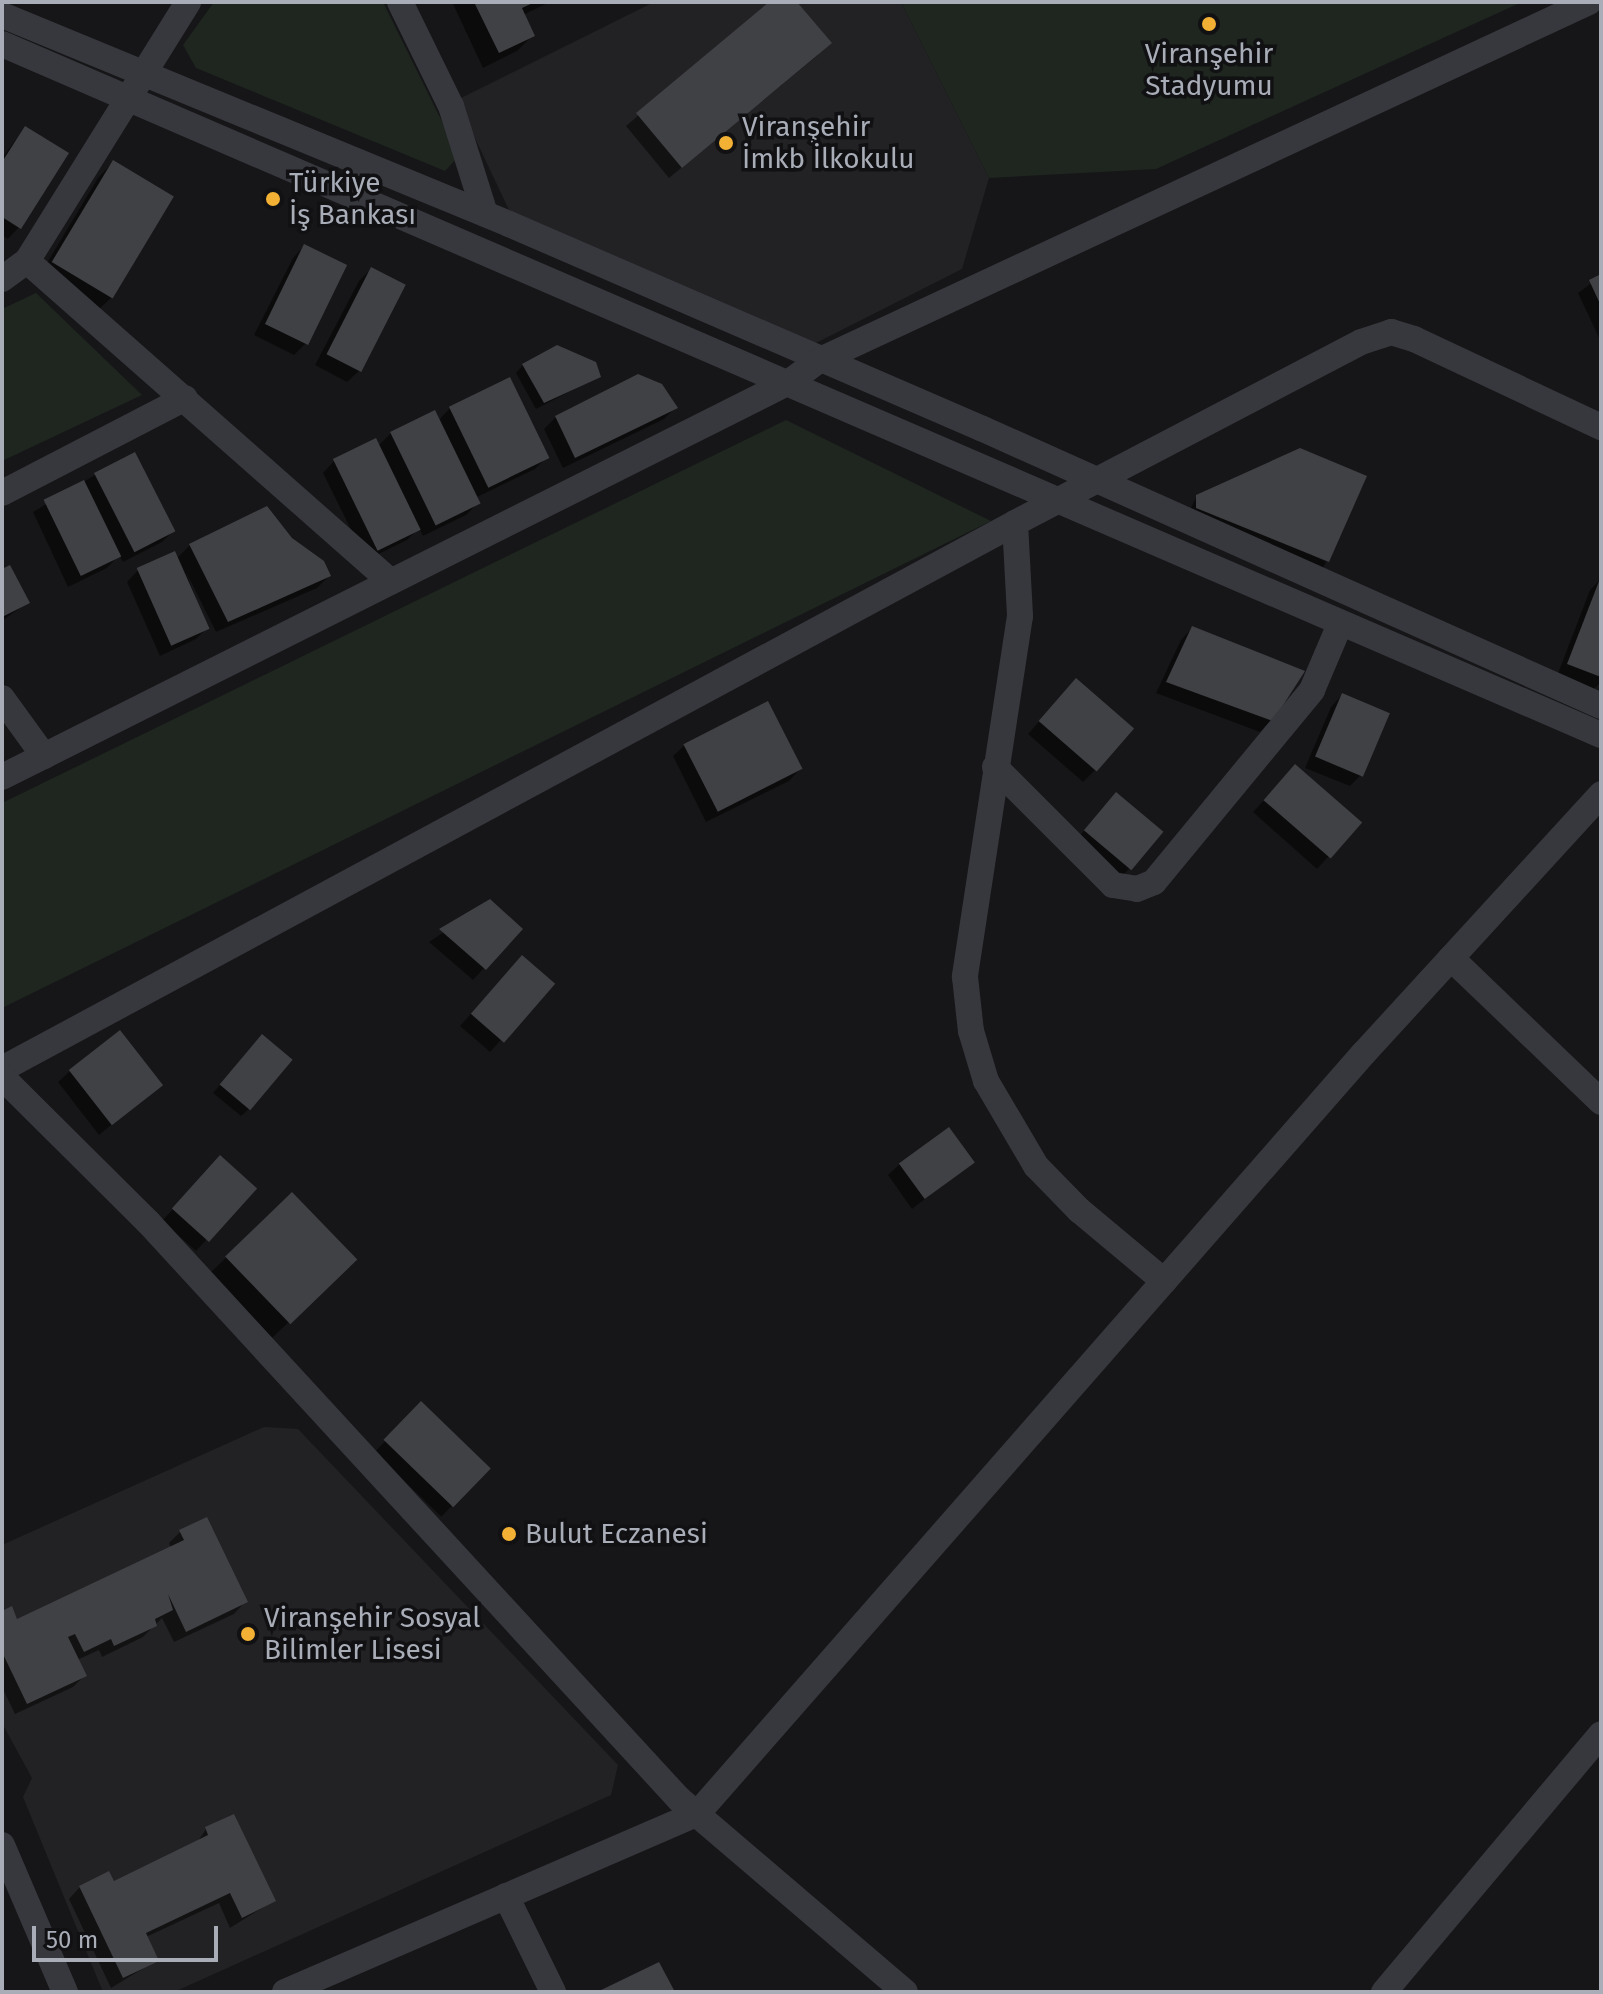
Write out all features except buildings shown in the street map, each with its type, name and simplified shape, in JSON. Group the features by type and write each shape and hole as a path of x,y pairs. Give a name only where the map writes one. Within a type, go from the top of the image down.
{"street":[{"path":"2,279 27,261 126,97 188,2"},
{"path":"400,2 451,106 485,214"},
{"path":"2,777 791,381 818,361 1589,2"},
{"path":"2,15 485,214 1097,480 1601,706"},
{"path":"2,44 791,381 1055,501 1601,735"},
{"path":"27,261 391,582"},
{"path":"2,1069 1055,501 1361,342 1391,332 1601,427"},
{"path":"2,493 185,398"},
{"path":"1015,523 1020,616 965,977 971,1031 986,1081 1036,1166 1079,1210 1164,1281"},
{"path":"995,767 1113,885 1137,889 1154,882 1312,690 1340,624"},
{"path":"2,698 44,756"},
{"path":"285,1992 697,1814 1164,1281 1601,794"},
{"path":"1451,958 1601,1102"},
{"path":"2,1077 148,1222 697,1814 905,1992"},
{"path":"1384,1992 1601,1734"},
{"path":"2,1845 65,1992"},
{"path":"506,1896 553,1992"}],"shaded area":[{"path":"214,2 383,2 459,156 445,171 196,68 183,45"},
{"name":"Viranşehir İmkb İlkokulu","path":"654,2 901,2 989,178 962,269 810,346 509,210 457,100"},
{"path":"901,2 1522,2 1156,169 989,178"},
{"path":"36,293 142,395 2,461 2,309"},
{"path":"786,420 991,521 2,1008 2,803"},
{"name":"Viranşehir Sosyal Bilimler Lisesi","path":"264,1427 298,1429 618,1765 611,1795 174,1992 103,1992 23,1797 32,1778 2,1723 2,1545"}],"place":[{"name":"Viranşehir Stadyumu","path":"1209,24"},
{"name":"Viranşehir İmkb İlkokulu","path":"726,143"},
{"name":"Türkiye İş Bankası","path":"273,199"},
{"name":"Bulut Eczanesi","path":"509,1534"},
{"name":"Viranşehir Sosyal Bilimler Lisesi","path":"248,1634"}]}
